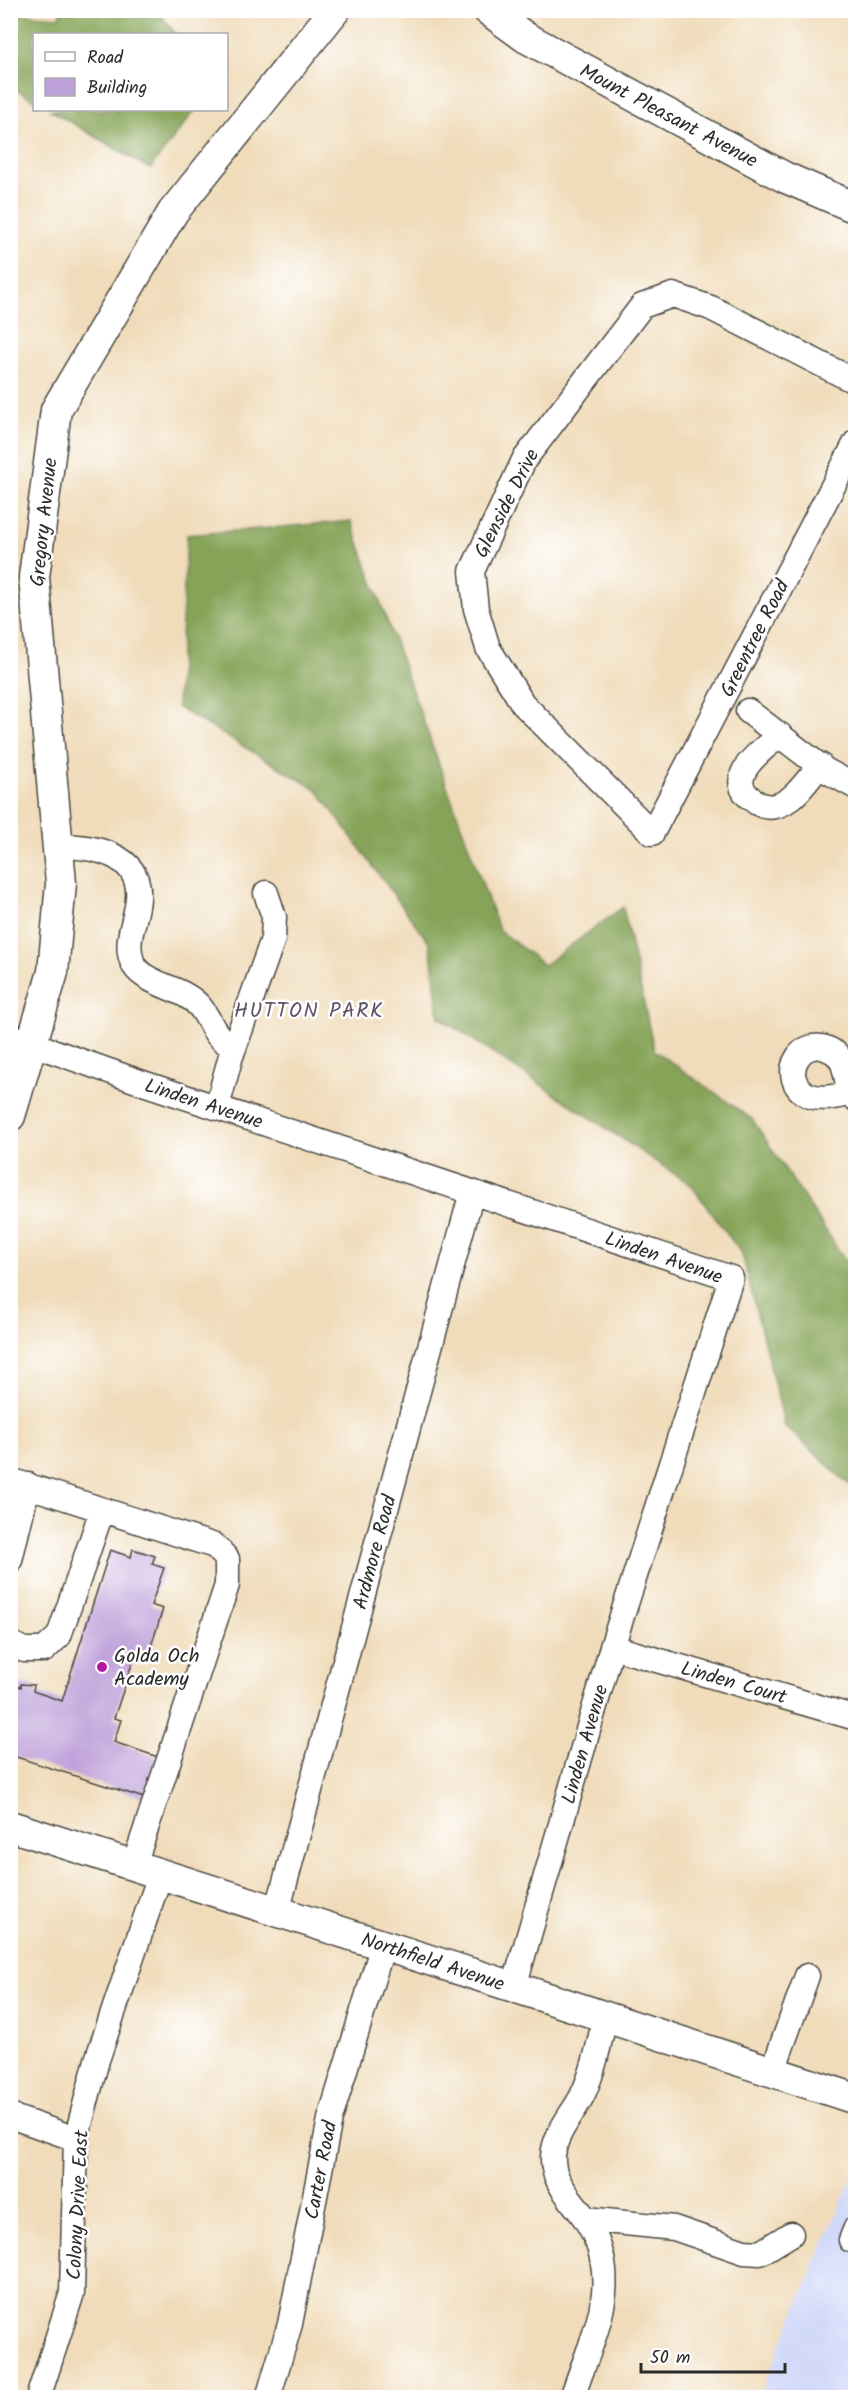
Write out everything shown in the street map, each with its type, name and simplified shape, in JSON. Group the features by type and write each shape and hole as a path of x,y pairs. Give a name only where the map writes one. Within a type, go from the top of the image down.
{"main road":[{"name":"Gregory Avenue","path":"10,1116 21,1041 53,972 61,883 34,577 56,410 173,212 335,10"},
{"name":"Mount Pleasant Avenue","path":"488,10 525,37 784,177 855,208"},
{"name":"Northfield Avenue","path":"10,1826 855,2099"}],"street":[{"name":"Glenside Drive","path":"652,833 523,704 488,648 476,609 472,571 524,460 642,306 673,295 711,308 855,382"},
{"name":"Greentree Road","path":"652,833 855,442"},
{"path":"748,711 820,765 855,787"},
{"path":"780,735 750,759 743,772 742,786 748,797 761,806 775,806 787,800 820,765"},
{"path":"58,846 82,846 125,861 134,874 139,897 129,941 132,963 143,975 188,996 205,1011 217,1035 234,1048"},
{"path":"217,1107 234,1048 273,939 274,917 266,892"},
{"name":"Linden Avenue","path":"21,1041 731,1278 612,1647 514,1987"},
{"name":"Ardmore Road","path":"277,1912 472,1192"},
{"path":"10,1560 19,1483"},
{"name":"Colony Drive East","path":"19,1483 215,1546 227,1559 227,1586 147,1870 76,2139 72,2293 38,2397"},
{"path":"10,1643 24,1650 44,1650 59,1636 102,1510"},
{"name":"Linden Court","path":"612,1647 855,1718"},
{"name":"Carter Road","path":"268,2397 290,2324 330,2119 383,1945"},
{"path":"772,2073 807,1976"},
{"path":"572,2397 601,2316 606,2277 596,2238 586,2219 567,2196 556,2177 553,2157 557,2137 582,2096 593,2070 605,2017"},
{"path":"10,2116 76,2139"},
{"path":"586,2219 674,2228 744,2252 760,2253 790,2234"}],"shaded area":[{"path":"855,2170 855,2397 759,2397"}],"green space":[{"path":"63,10 166,11 162,17 175,33 33,33 33,99 17,90 11,93 11,13 58,17"},
{"path":"52,111 194,111 150,169"},
{"path":"351,521 499,930 544,965 623,907 654,1050 752,1119 855,1275 855,1490 785,1426 742,1254 691,1185 439,1017 430,944 317,790 177,707 187,535"}],"building":[{"name":"Golda Och Academy","path":"133,1549 155,1556 152,1564 164,1568 151,1605 163,1609 147,1659 135,1655 114,1718 121,1720 114,1742 158,1757 144,1798 10,1755 10,1684 21,1687 21,1684 34,1685 33,1691 62,1701 110,1550 131,1557"}],"place":[{"name":"Golda Och Academy","path":"102,1667"}],"district":[{"name":"HUTTON PARK","path":"309,1010"}]}
